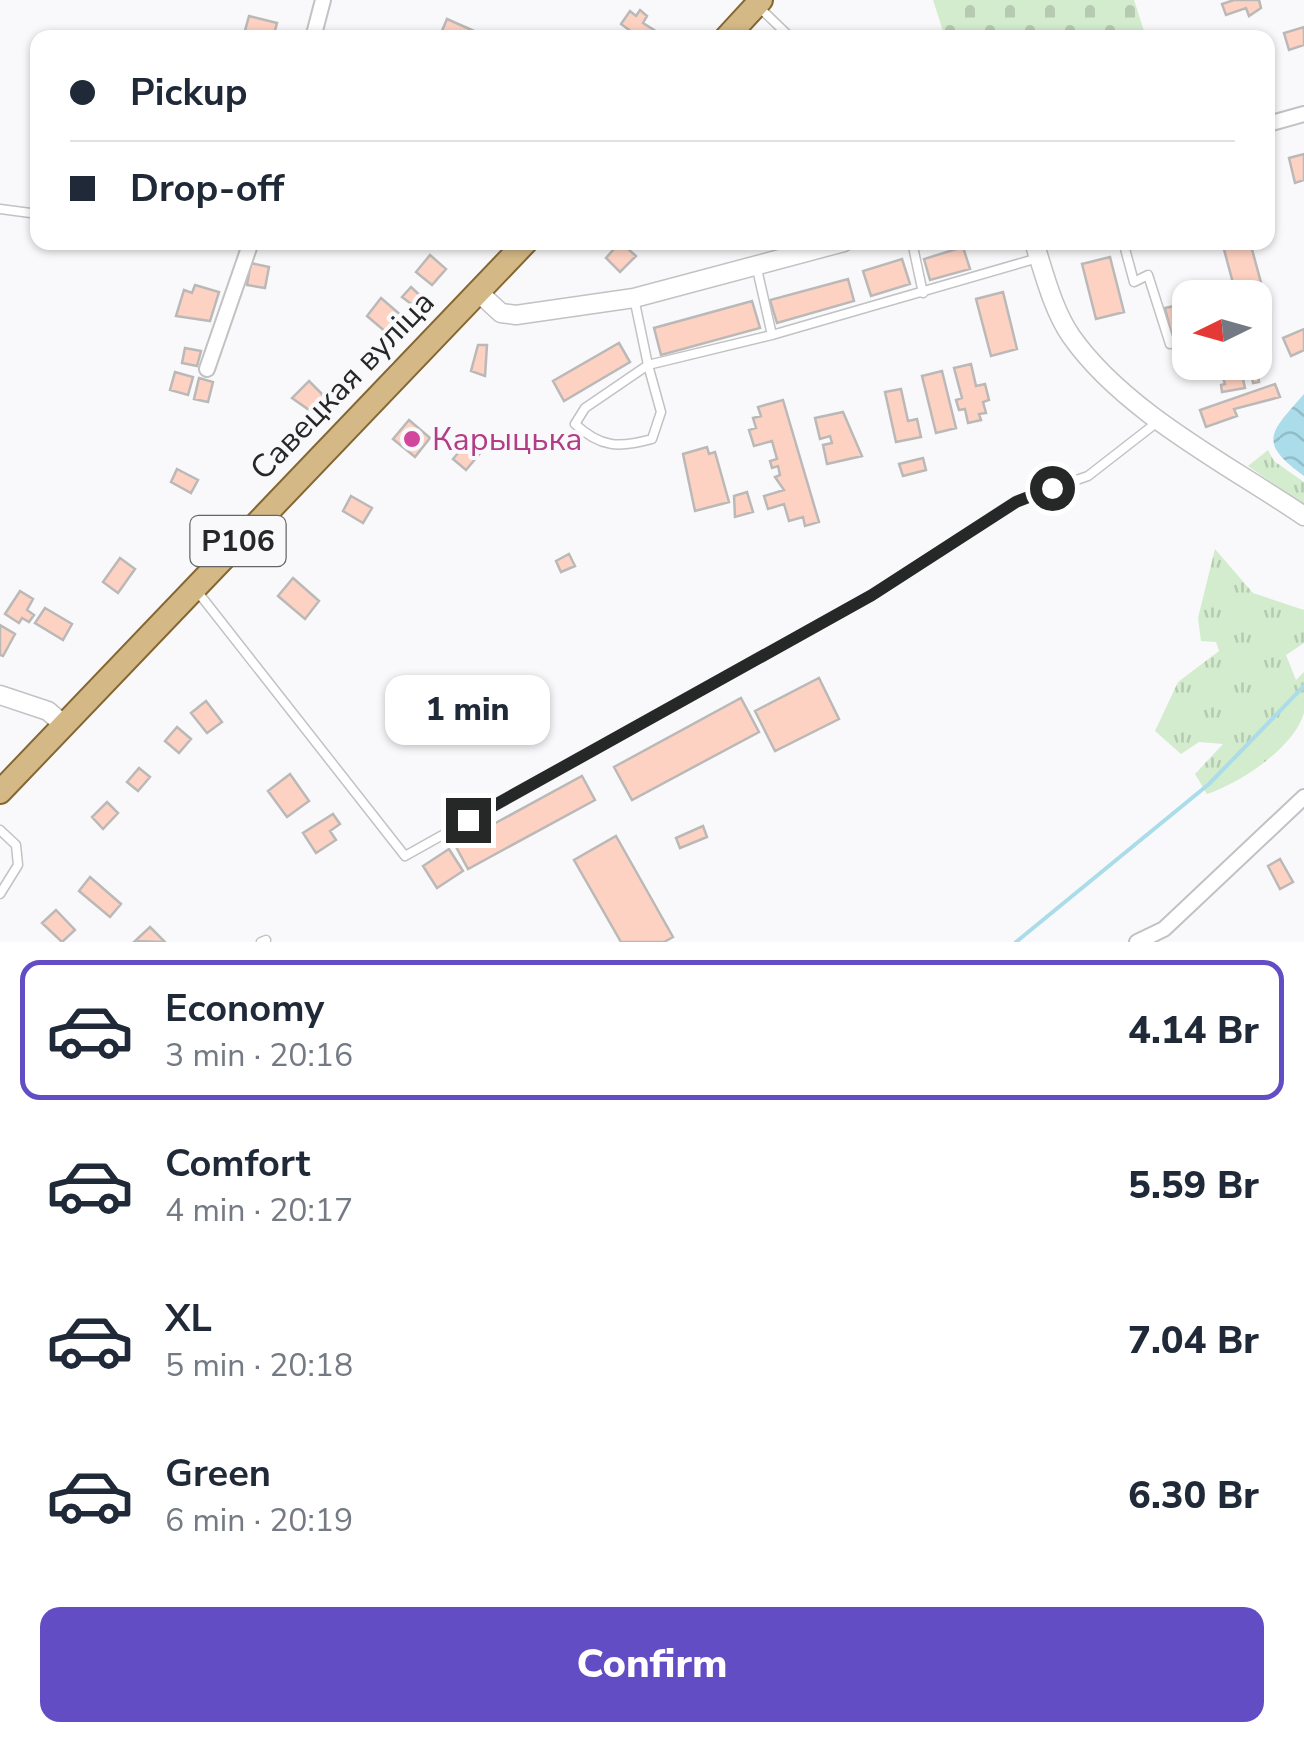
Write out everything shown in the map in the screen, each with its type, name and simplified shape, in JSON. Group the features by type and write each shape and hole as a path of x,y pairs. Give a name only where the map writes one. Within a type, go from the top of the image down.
{"main road":[{"path":"733,30 756,2"},
{"name":"Савецкая вуліца","path":"0,792 518,250"}],"street":[{"path":"315,30 324,0"},
{"path":"1275,122 1304,114"},
{"path":"207,368 248,250"},
{"path":"478,291 501,313 516,314 634,298 818,250"},
{"path":"1036,250 1069,334 1094,363 1160,420 1304,516"},
{"path":"0,695 48,711 64,725"},
{"path":"1137,942 1164,928 1304,798"}],"lane":[{"path":"756,2 783,30"},
{"path":"0,209 30,213"},
{"path":"914,250 923,292"},
{"path":"634,298 648,365 660,412 652,440 622,447 595,442 575,424 585,408 648,365 923,292 1036,250"},
{"path":"1125,250 1134,282 1148,276 1170,344"},
{"path":"756,269 772,335"},
{"path":"195,587 404,856 872,595 1016,502 1088,476 1160,420"},
{"path":"0,830 16,845 18,865 0,894"}],"green space":[{"path":"933,0 1134,0 1144,30 943,30"},
{"path":"1268,450 1274,461 1304,482 1304,505 1248,466"},
{"path":"1215,549 1253,593 1304,610 1304,643 1286,655 1296,680 1304,672 1304,713 1278,751 1235,782 1207,794 1195,774 1223,744 1199,742 1181,754 1155,731 1178,682 1219,651 1216,642 1201,641 1198,618"}],"water":[{"path":"1304,394 1304,476 1279,454 1274,437 1283,418"}],"building":[{"path":"1259,0 1261,8 1249,16 1246,8 1226,15 1222,4"},
{"path":"640,10 647,16 643,23 654,30 629,30 621,24 630,11 636,16"},
{"path":"249,16 277,23 275,30 245,30"},
{"path":"447,19 472,30 442,30"},
{"path":"1304,27 1304,45 1289,50 1284,33"},
{"path":"1304,154 1304,180 1295,183 1289,158"},
{"path":"613,250 629,250 636,256 620,272 606,258"},
{"path":"964,250 970,269 930,280 924,259"},
{"path":"1224,250 1252,250 1260,280 1232,280"},
{"path":"430,255 446,269 432,285 416,272"},
{"path":"1110,257 1124,312 1096,319 1082,264"},
{"path":"902,259 910,284 871,296 863,271"},
{"path":"251,263 269,267 265,288 247,285"},
{"path":"848,279 854,301 777,323 770,300"},
{"path":"195,285 219,292 210,321 176,316 184,290 192,293"},
{"path":"411,287 426,301 418,309 402,297"},
{"path":"1003,292 1017,349 991,356 976,299"},
{"path":"381,298 402,316 387,333 367,316"},
{"path":"752,301 760,328 661,355 654,328"},
{"path":"1172,306 1172,338 1165,308"},
{"path":"1304,329 1304,350 1291,356 1283,338"},
{"path":"619,343 630,362 564,401 553,381"},
{"path":"478,345 487,345 485,376 471,371"},
{"path":"185,348 201,351 197,366 182,363"},
{"path":"971,364 976,386 985,384 989,400 983,402 986,413 979,414 981,420 968,423 965,409 959,410 956,400 962,398 954,368"},
{"path":"942,371 956,428 936,433 922,376"},
{"path":"175,372 193,377 188,395 170,390"},
{"path":"199,378 213,382 208,402 194,399"},
{"path":"1224,380 1243,380 1245,388 1222,392 1221,385 1225,384"},
{"path":"309,381 326,398 312,412 292,398"},
{"path":"1275,384 1280,397 1234,409 1237,416 1206,427 1200,410"},
{"path":"901,389 908,421 917,419 921,437 896,442 885,392"},
{"path":"783,400 819,522 805,526 803,517 789,521 784,504 768,509 764,496 784,490 775,477 780,475 778,466 772,468 770,461 777,459 772,441 754,446 749,430 756,428 753,418 761,416 758,407"},
{"path":"843,412 862,456 827,464 823,445 832,443 830,436 820,439 815,418"},
{"name":"Карыцька","path":"409,420 430,438 415,457 393,439"},
{"path":"469,440 482,451 466,470 453,459"},
{"path":"707,447 709,454 715,452 729,502 695,511 683,454"},
{"path":"923,458 926,470 903,476 899,464"},
{"path":"177,469 198,480 191,493 171,482"},
{"path":"747,492 753,512 735,517 734,496"},
{"path":"351,496 372,508 363,523 343,511"},
{"path":"569,554 575,566 561,572 556,561"},
{"path":"120,558 135,569 118,593 103,582"},
{"path":"293,578 319,601 305,619 278,596"},
{"path":"20,591 33,599 27,610 34,615 29,622 22,618 19,623 5,614"},
{"path":"45,608 72,624 63,640 35,623"},
{"path":"0,625 15,634 3,656 0,655"},
{"path":"819,678 839,719 775,751 755,711"},
{"path":"741,698 759,732 632,800 614,767"},
{"path":"206,701 222,722 207,733 191,713"},
{"path":"177,727 191,739 179,753 165,741"},
{"path":"139,768 150,777 138,791 127,782"},
{"path":"290,774 309,801 287,817 268,791"},
{"path":"582,776 595,800 468,869 455,845"},
{"path":"107,802 118,813 103,829 92,817"},
{"path":"333,814 340,824 330,831 336,840 316,853 303,833"},
{"path":"703,826 707,837 680,848 676,838"},
{"path":"616,836 673,937 664,942 621,942 574,860"},
{"path":"449,849 463,871 437,888 423,866"},
{"path":"1280,859 1293,882 1280,889 1268,866"},
{"path":"90,877 121,904 110,917 79,891"},
{"path":"56,910 75,930 62,942 42,923"},
{"path":"150,927 165,942 135,941"}],"waterway":[{"path":"1016,942 1209,784 1304,686"}],"place":[{"name":"Карыцька","path":"412,439"}],"route":[{"path":"468,820 872,595 1016,502 1052,488"}]}
